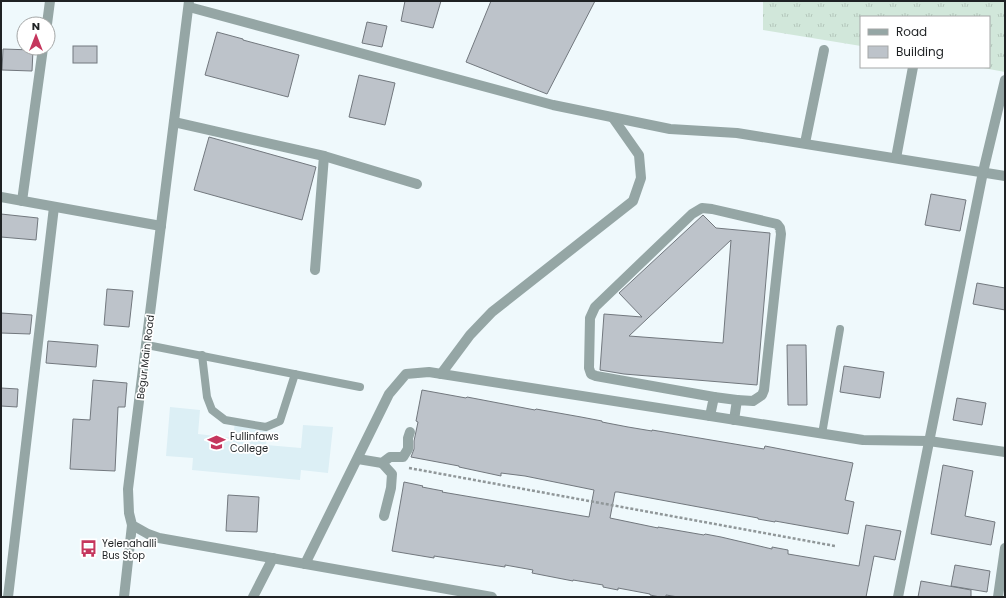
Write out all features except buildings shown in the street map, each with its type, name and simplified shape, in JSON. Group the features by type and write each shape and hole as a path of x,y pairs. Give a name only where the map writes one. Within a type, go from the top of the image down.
{"street":[{"path":"48,16 50,1"},
{"path":"189,4 553,105 613,118 670,129 737,133 805,143 1005,176"},
{"name":"Begur Main Road","path":"124,597 132,525 129,513 128,489 189,4"},
{"path":"805,143 824,50"},
{"path":"22,201 42,56"},
{"path":"896,158 913,68"},
{"path":"898,597 983,172 1005,80"},
{"path":"441,374 470,335 492,312 633,201 641,178 640,155 613,118"},
{"path":"174,122 324,156 417,184"},
{"path":"315,270 324,156"},
{"path":"1,197 161,226"},
{"path":"8,597 54,207"},
{"path":"702,208 712,208 777,224 780,228 781,234 764,390 762,395 753,401 714,397 596,376 591,374 589,368 590,318 595,307 692,214 702,208"},
{"path":"305,564 389,394 406,374 429,372 863,440 929,441 1005,452"},
{"path":"710,416 714,397"},
{"path":"734,420 737,400"},
{"path":"382,464 390,457 403,457 408,449 408,438 410,432"},
{"path":"358,459 382,464 392,474 391,488 384,516"},
{"path":"132,525 159,538 492,597"},
{"path":"998,597 1005,548"},
{"path":"253,597 273,558"}],"lane":[{"path":"822,434 840,328"},
{"path":"147,345 360,387"},
{"path":"202,355 207,397 212,410 225,420 266,427 280,421 295,374"}],"path":[{"path":"411,469 835,546"}],"shaded area":[{"name":"Fullinfaws College","path":"170,407 200,410 198,434 233,438 235,422 268,425 266,445 301,448 303,425 333,427 328,473 301,470 300,480 192,470 193,458 166,456"}],"green space":[{"path":"763,1 1005,1 1005,72 983,68 990,68 990,16 860,16 860,46 763,30"}],"place":[{"name":"Fullinfaws College","path":"217,442"},
{"name":"Yelenahalli Bus Stop","path":"89,549"}]}
